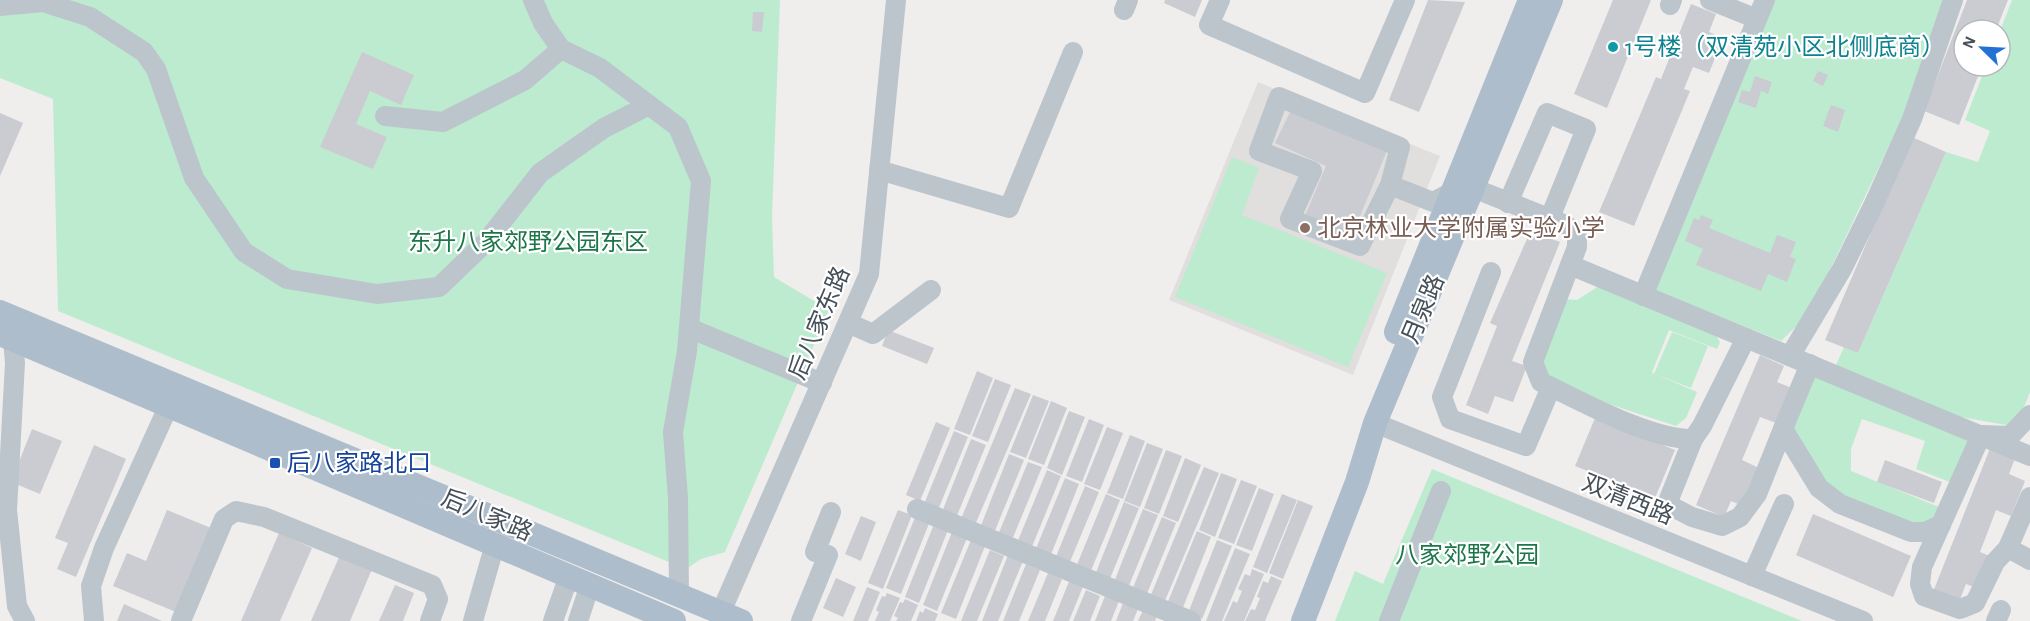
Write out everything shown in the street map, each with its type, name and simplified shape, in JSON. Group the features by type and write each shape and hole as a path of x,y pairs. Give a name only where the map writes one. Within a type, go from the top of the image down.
{"main road":[{"name":"月泉路","path":"1303,621 1357,482 1375,423 1462,191 1530,0"},
{"name":"月泉路","path":"1286,621 1345,482 1363,418 1462,191 1551,0"},
{"name":"后八家路","path":"0,312 731,617"},
{"name":"后八家路","path":"7,337 675,621"}],"street":[{"path":"533,0 543,22 561,49 600,68 678,127 701,181 689,328 673,432 678,498 679,595"},
{"name":"后八家东路","path":"731,617 822,382 869,274 896,0"},
{"path":"1220,0 1209,25 1365,93 1405,0"},
{"path":"1710,0 1757,19"},
{"path":"1643,296 1765,0"},
{"path":"1790,356 1842,269 1874,204 1912,119 1953,0"},
{"path":"0,6 43,2 90,17 144,52 156,69 194,178 244,252 287,279 377,294 439,287 486,242 540,173 604,128 649,105"},
{"path":"385,116 443,122 525,80 561,49"},
{"path":"879,170 1009,208 1073,52"},
{"path":"1279,97 1400,147 1390,185 1360,246 1290,219 1312,171 1259,151 1279,97"},
{"path":"1501,206 1547,113 1586,129 1549,220"},
{"path":"1390,185 1433,202 1462,191 1501,206 1566,225 1577,235 1577,247 1533,362 1541,382 1674,440 1693,439"},
{"path":"1569,266 2030,456"},
{"path":"1491,272 1442,398 1450,419 1526,446 1551,387"},
{"path":"848,323 873,334 931,290"},
{"path":"689,328 822,382"},
{"path":"7,337 15,363 7,510 20,620"},
{"path":"1746,338 1702,426 1693,439 1667,504 1692,517 1722,526 1740,517 1757,494 1809,364"},
{"path":"94,621 91,585 104,548 169,405"},
{"path":"1981,435 2010,436 2030,415"},
{"name":"双清西路","path":"1375,423 1863,621"},
{"path":"1782,429 1819,488 1840,504 1911,532 1925,532 1941,525"},
{"path":"1981,435 1922,567 1920,584 1924,596 1960,609 1976,603 1995,562 2008,548 2030,497"},
{"path":"1389,621 1441,491"},
{"path":"1752,576 1784,504"},
{"path":"917,509 1191,621"},
{"path":"181,621 225,519 236,511 264,517 432,585 438,599 430,621"},
{"path":"801,621 828,555 815,552 831,512"},
{"path":"473,621 495,544"},
{"path":"2008,548 2030,560"},
{"path":"553,621 580,580"},
{"path":"578,621 580,580"}],"shaded area":[{"name":"北京林业大学附属实验小学","path":"1258,82 1440,156 1353,375 1169,300"}],"green space":[{"name":"东升八家郊野公园东区","path":"0,0 780,0 772,217 774,277 829,310 725,552 701,559 686,569 58,311 53,99 0,78"},
{"path":"1769,0 1946,0 1909,104 1809,314 1781,341 1656,291 1654,277"},
{"path":"2012,0 2030,0 2030,392 2022,412 2006,425 1961,417 1836,365 1844,347 1858,353 1946,152 1978,162 1990,131 1965,120 1981,78 2012,78 2012,18 2005,18"},
{"path":"1232,157 1259,168 1242,215 1387,273 1348,367 1175,297"},
{"path":"1602,284 1713,331 1720,342 1717,349 1669,330 1652,372 1654,374 1672,332 1708,346 1691,388 1655,374 1697,392 1686,418 1676,426 1609,404 1552,380 1539,360 1564,299 1577,300"},
{"path":"1810,368 1972,435 1950,482 1916,469 1925,441 1862,419 1851,449 1851,471 1939,507 1928,526 1882,514 1847,500 1824,481 1811,464 1786,429"},
{"name":"八家郊野公园","path":"1432,469 1802,621 1335,621 1355,571 1383,584"}],"building":[{"path":"1165,0 1202,0 1195,17 1164,3"},
{"path":"1428,0 1465,2 1419,112 1389,100"},
{"name":"1号楼（双清苑小区北侧底商）","path":"1613,0 1651,0 1607,108 1574,94"},
{"path":"1967,0 2008,0 2001,18 1960,18"},
{"path":"1691,4 1716,14 1709,32 1723,38 1709,73 1693,67 1684,89 1690,91 1634,226 1599,212 1656,77 1661,79"},
{"path":"753,12 764,12 762,32 752,31"},
{"path":"1952,39 1952,78 1977,78 1959,125 1924,111"},
{"path":"362,52 414,75 401,105 370,91 356,124 387,137 373,169 320,147"},
{"path":"1818,71 1828,75 1823,86 1813,81"},
{"path":"1755,76 1772,82 1768,94 1761,91 1756,108 1738,102 1742,90 1750,92"},
{"path":"1831,105 1845,110 1838,132 1823,126"},
{"path":"1293,106 1388,148 1352,236 1305,216 1326,166 1275,143"},
{"path":"0,113 23,123 0,176"},
{"path":"1912,137 1946,152 1858,353 1825,340"},
{"path":"1701,215 1713,220 1709,228 1770,253 1777,235 1796,242 1790,257 1796,259 1787,282 1768,274 1761,291 1696,265 1703,249 1685,241 1694,218 1699,220"},
{"path":"1530,232 1560,242 1512,361 1527,366 1513,402 1495,396 1488,414 1466,405 1497,326 1490,323"},
{"path":"888,330 934,348 927,364 882,346"},
{"path":"1760,355 1784,366 1777,382 1792,388 1776,423 1760,417 1742,460 1759,468 1743,506 1731,501 1724,517 1696,505"},
{"path":"977,371 993,378 970,435 954,429"},
{"path":"995,379 1011,385 988,442 972,436"},
{"path":"1015,388 1031,394 975,525 961,519"},
{"path":"1033,395 1049,401 1026,458 1010,452"},
{"path":"1051,401 1067,408 1044,465 1028,459"},
{"path":"1069,411 1085,417 1062,475 1047,468"},
{"path":"1595,418 1675,450 1655,498 1575,466"},
{"path":"1089,419 1104,425 1082,482 1066,476"},
{"path":"936,422 950,428 920,501 906,495"},
{"path":"1107,427 1123,433 1100,490 1084,484"},
{"path":"32,429 62,441 40,494 11,482"},
{"path":"954,431 968,437 938,510 924,504"},
{"path":"1130,435 1145,441 1123,499 1107,493"},
{"path":"971,439 986,445 956,518 942,512"},
{"path":"1147,443 1163,449 1140,507 1124,501"},
{"path":"94,445 126,459 76,577 57,569 68,543 55,538"},
{"path":"1991,446 2016,456 2009,474 2025,481 2011,516 1996,510 1980,552 1992,557 1979,589 1966,584 1959,602 1933,592"},
{"path":"1166,450 1182,456 1159,514 1144,508"},
{"path":"1009,454 1024,460 994,533 980,528"},
{"path":"1185,458 1201,465 1178,522 1163,516"},
{"path":"1885,460 1942,482 1934,503 1877,482"},
{"path":"1028,462 1042,467 1012,540 998,535"},
{"path":"1204,467 1219,473 1164,603 1150,597"},
{"path":"1047,470 1061,476 1031,549 1017,543"},
{"path":"1221,473 1237,479 1215,537 1199,530"},
{"path":"1065,478 1079,484 1050,557 1035,551"},
{"path":"1241,480 1257,486 1234,544 1218,538"},
{"path":"1085,486 1099,492 1069,564 1055,559"},
{"path":"1259,488 1274,494 1252,551 1236,545"},
{"path":"1106,494 1120,500 1090,573 1076,567"},
{"path":"1282,494 1297,500 1267,573 1253,567"},
{"path":"1298,500 1313,506 1283,579 1269,573"},
{"path":"1124,502 1139,508 1109,581 1095,575"},
{"path":"1143,509 1158,515 1128,588 1114,582"},
{"path":"167,510 211,528 176,612 113,586 127,553 146,561"},
{"path":"898,510 912,515 883,589 868,583"},
{"path":"1813,514 1911,556 1893,597 1796,555"},
{"path":"916,515 930,521 901,594 886,588"},
{"path":"861,516 876,522 861,561 845,554"},
{"path":"1162,517 1176,523 1146,596 1132,590"},
{"path":"934,524 948,530 919,603 905,597"},
{"path":"1197,531 1211,537 1182,610 1167,604"},
{"path":"952,532 967,538 937,611 923,605"},
{"path":"279,533 312,548 280,621 241,621"},
{"path":"971,540 985,546 956,619 941,613"},
{"path":"1217,540 1232,546 1202,619 1188,613"},
{"path":"1235,548 1250,554 1222,621 1206,621"},
{"path":"990,550 1004,556 977,621 961,621"},
{"path":"340,555 372,569 350,621 311,621"},
{"path":"1008,555 1023,561 998,621 982,621"},
{"path":"1026,564 1040,570 1019,621 1003,621"},
{"path":"1252,569 1264,574 1244,621 1224,621 1233,601 1237,603 1242,591 1238,589 1245,574 1250,576"},
{"path":"1048,573 1062,579 1045,621 1028,621"},
{"path":"1271,576 1282,581 1265,621 1245,621 1251,609 1255,610 1263,581 1268,583"},
{"path":"836,578 856,587 843,617 823,608"},
{"path":"1070,579 1084,584 1069,621 1053,621"},
{"path":"395,585 414,593 403,621 379,621"},
{"path":"867,587 880,592 868,621 853,621"},
{"path":"1086,590 1100,596 1090,621 1073,621"},
{"path":"887,593 900,598 890,621 875,621 879,612 876,610 882,596 885,597"},
{"path":"1105,596 1119,601 1111,621 1095,621"},
{"path":"905,599 918,605 911,621 896,621 898,618 894,616 900,602 903,603"},
{"path":"1123,603 1138,609 1133,621 1116,621"},
{"path":"124,604 162,621 117,621"},
{"path":"925,608 938,614 935,621 916,621 920,611 923,613"},
{"path":"1143,610 1157,616 1155,621 1138,621"}],"place":[{"name":"1号楼（双清苑小区北侧底商）","path":"1613,47"},
{"name":"北京林业大学附属实验小学","path":"1305,228"},
{"name":"后八家路北口","path":"275,463"}]}
